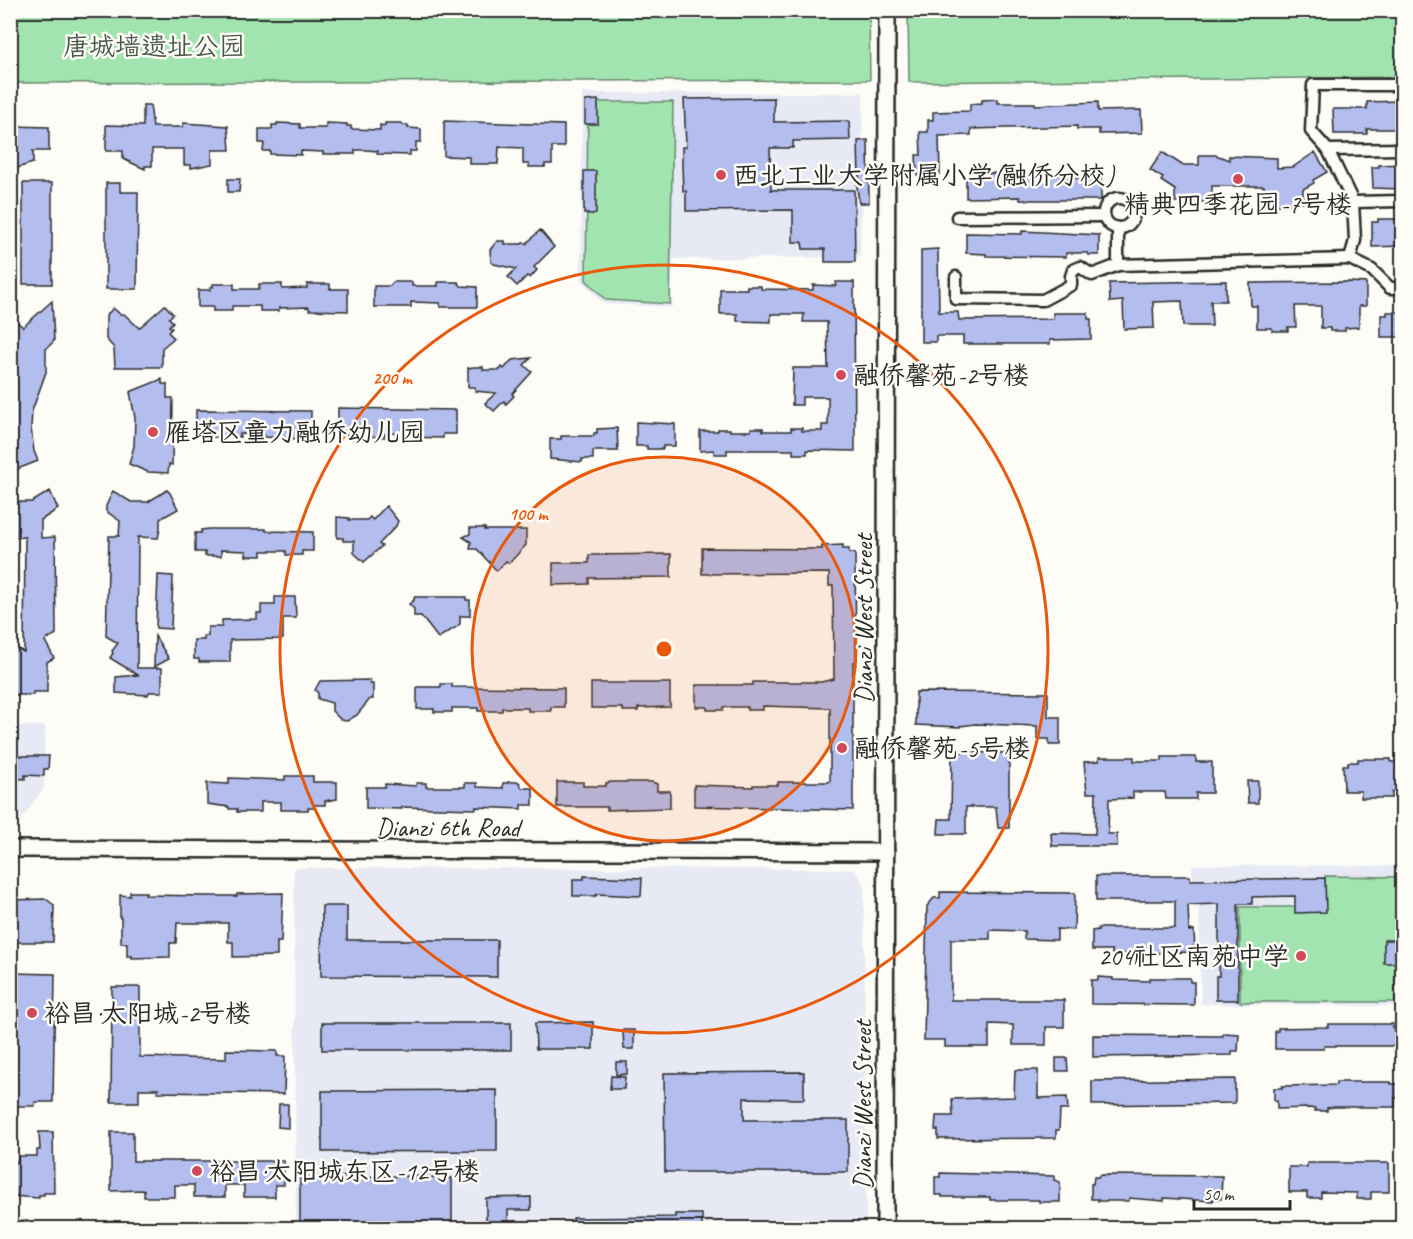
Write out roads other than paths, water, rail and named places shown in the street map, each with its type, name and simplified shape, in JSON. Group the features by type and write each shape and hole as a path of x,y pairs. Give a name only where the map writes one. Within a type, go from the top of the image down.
{"street":[{"name":"Dianzi West Street","path":"885,1228 887,10"},
{"path":"1350,259 1355,240 1353,202 1328,150 1311,131 1313,85 1402,85"},
{"path":"1328,150 1402,149"},
{"path":"1121,198 1127,200 1133,207 1133,219 1130,223 1118,228 1108,224 1103,216 1108,202 1121,198"},
{"path":"1353,202 1402,201"},
{"path":"957,217 1103,216"},
{"path":"1118,228 1118,265"},
{"path":"956,278 956,299 1043,300 1071,285 1073,270 1080,267 1092,275 1118,265 1350,259 1372,270 1390,288 1402,288"},
{"name":"Dianzi 6th Road","path":"10,849 886,852"}],"place":[{"name":"西北工业大学附属小学(融侨分校)","path":"721,175"},
{"name":"精典四季花园-7号楼","path":"1238,179"},
{"name":"融侨馨苑-2号楼","path":"841,375"},
{"name":"雁塔区童力融侨幼儿园","path":"153,432"},
{"name":"融侨馨苑-5号楼","path":"842,748"},
{"name":"204社区南苑中学","path":"1301,956"},
{"name":"裕昌·太阳城-2号楼","path":"32,1013"},
{"name":"裕昌·太阳城东区-12号楼","path":"197,1171"}],"park label":[{"name":"唐城墙遗址公园","path":"154,46"}]}
